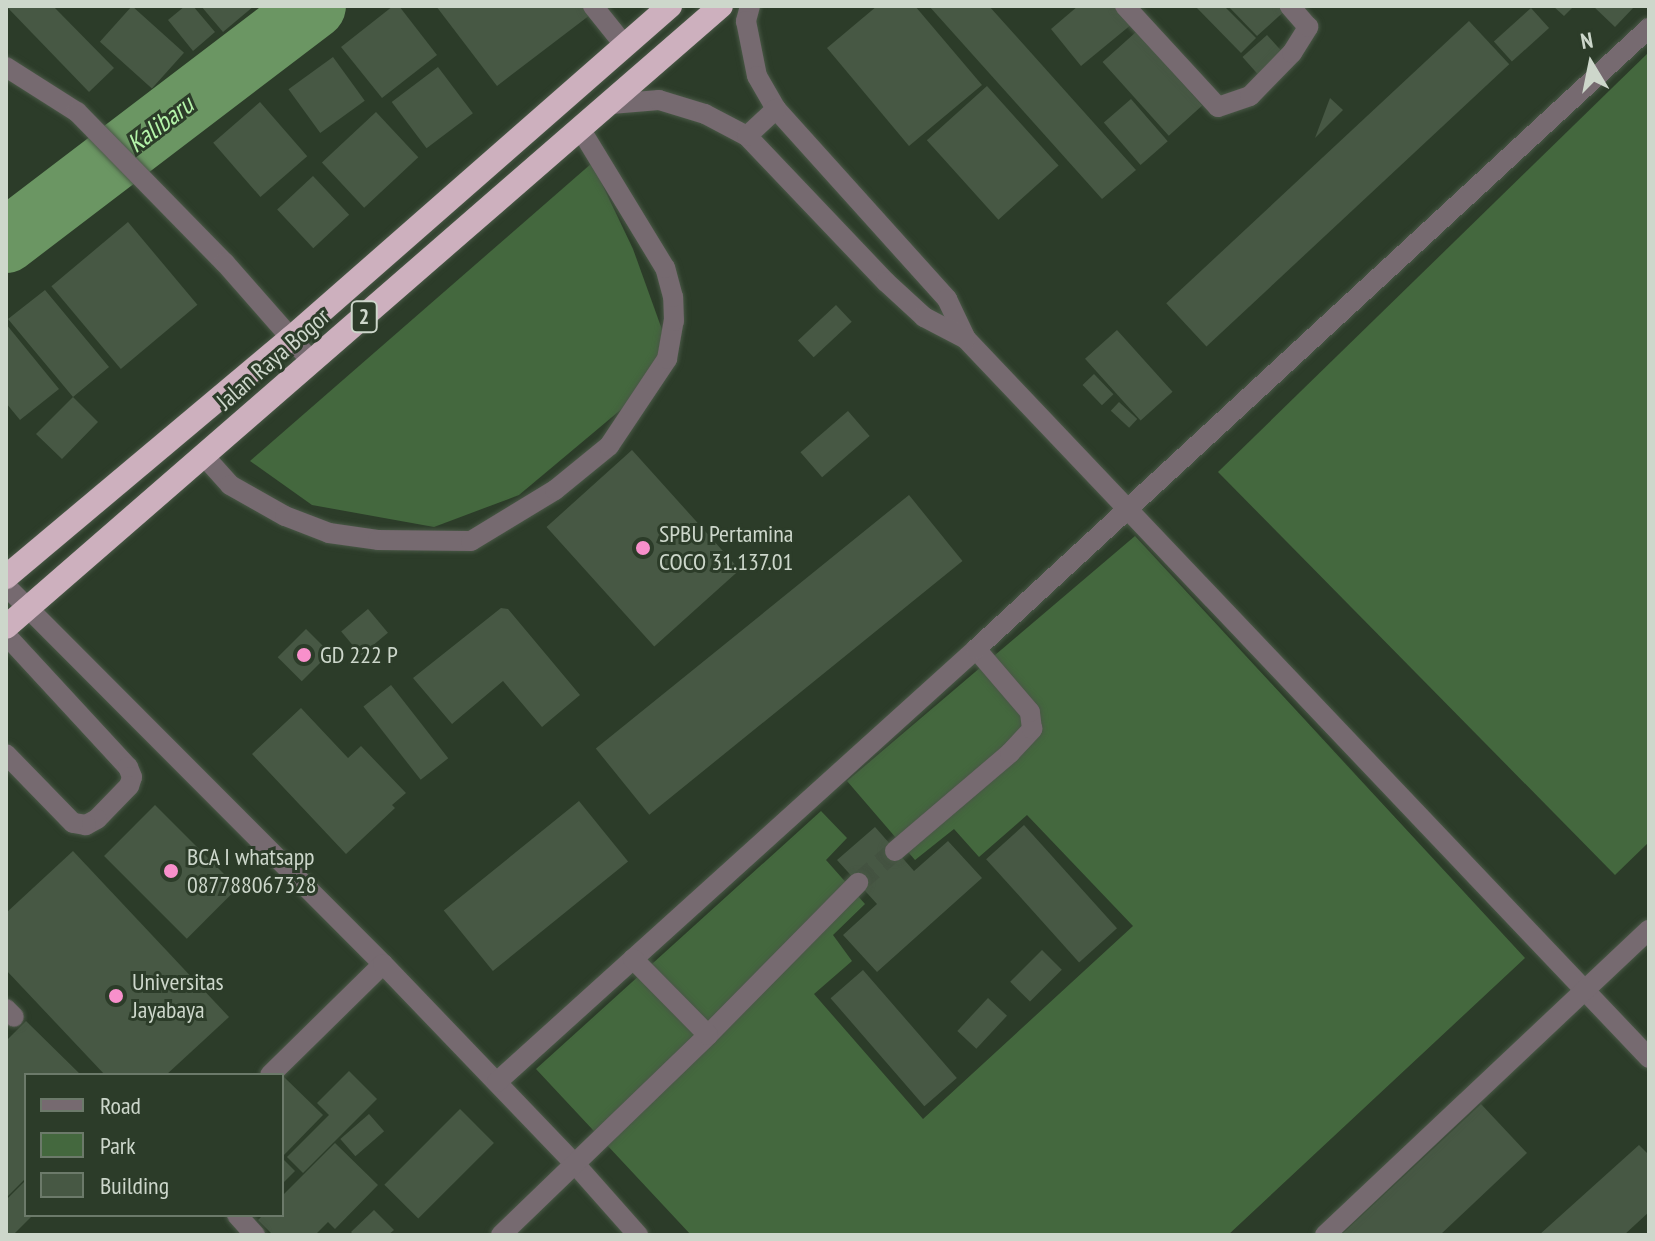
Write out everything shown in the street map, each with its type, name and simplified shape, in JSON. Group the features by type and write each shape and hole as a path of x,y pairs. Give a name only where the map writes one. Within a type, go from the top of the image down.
{"highway":[{"name":"Jalan Raya Bogor","path":"6,577 291,338 670,6"},
{"name":"Jalan Raya Bogor","path":"6,627 721,6"},
{"path":"559,103 581,130"},
{"path":"182,430 205,457"}],"street":[{"path":"593,6 625,46"},
{"path":"750,6 746,21 757,76 776,109 947,299 966,339 1649,1058"},
{"path":"1125,6 1218,107 1250,96 1292,53 1308,27 1290,6"},
{"path":"497,1082 976,649 1649,28"},
{"path":"6,67 77,112 312,362"},
{"path":"611,104 659,100 705,114 747,136 886,282 924,317 966,339"},
{"path":"747,136 776,109"},
{"path":"205,457 230,485 285,516 329,533 378,540 471,541 555,490 609,446 667,359 674,321 673,297 665,268 581,130"},
{"path":"6,586 383,964 576,1165 638,1235"},
{"path":"6,635 128,767 132,777 129,786 97,819 86,825 73,823 6,754"},
{"path":"895,851 1010,753 1032,729 1030,712 976,649"},
{"path":"501,1235 708,1035 858,883"},
{"path":"1325,1235 1649,930"},
{"path":"633,959 708,1035"},
{"path":"272,1073 383,964"},
{"path":"239,1217 255,1235"}],"green space":[{"path":"1649,52 1649,842 1615,875 1218,472"},
{"path":"592,163 633,249 669,349 630,402 519,495 434,527 312,505 250,461"},
{"path":"1135,536 1525,958 1228,1235 691,1235 536,1069 821,811 847,838 826,860 865,904 833,935 852,961 814,994 923,1119 1133,926 1027,815 979,857 954,829 915,860 847,781"}],"building":[{"path":"6,6 53,6 114,68 89,92"},
{"path":"132,6 184,53 152,89 100,42"},
{"path":"185,6 193,6 215,32 193,51 168,20"},
{"path":"201,6 254,6 223,32"},
{"path":"393,6 399,6 437,55 382,98 341,47"},
{"path":"436,6 583,6 590,15 497,86"},
{"path":"877,6 915,6 982,85 909,146 827,48"},
{"path":"929,6 989,6 1136,170 1102,199"},
{"path":"1078,6 1117,6 1132,24 1081,66 1051,29"},
{"path":"1195,6 1224,6 1256,38 1241,53"},
{"path":"1228,6 1286,6 1288,8 1257,36"},
{"path":"1553,6 1574,6 1564,16"},
{"path":"1593,6 1635,6 1615,27"},
{"path":"1531,8 1549,28 1512,62 1494,41"},
{"path":"1469,21 1509,64 1206,346 1166,303"},
{"path":"1136,32 1202,106 1169,136 1103,62"},
{"path":"1267,35 1284,54 1259,76 1242,57"},
{"path":"333,57 365,101 320,133 289,89"},
{"path":"438,67 473,113 427,148 392,102"},
{"path":"987,86 1059,166 998,220 927,140"},
{"path":"1330,98 1343,110 1315,138"},
{"path":"1131,99 1168,141 1141,165 1104,123"},
{"path":"260,102 307,156 260,197 213,143"},
{"path":"376,112 418,157 364,208 322,162"},
{"path":"313,176 349,215 313,248 277,209"},
{"path":"128,222 197,305 121,369 51,286"},
{"path":"45,290 109,367 73,397 8,319"},
{"path":"836,305 852,322 814,357 798,340"},
{"path":"6,324 59,389 20,420 6,403"},
{"path":"1117,330 1173,392 1141,420 1085,359"},
{"path":"1094,374 1113,394 1102,405 1082,385"},
{"path":"73,397 98,422 62,459 36,434"},
{"path":"1119,402 1137,419 1129,428 1111,411"},
{"path":"848,411 870,436 822,477 800,452"},
{"name":"SPBU Pertamina COCO 31.137.01","path":"632,450 740,570 654,647 547,527"},
{"path":"909,495 962,561 649,815 596,749"},
{"path":"501,608 508,609 580,695 542,727 503,681 452,724 413,678"},
{"path":"368,609 388,633 361,655 341,631"},
{"name":"GD 222 P","path":"306,629 330,653 302,681 278,657"},
{"path":"391,685 448,758 421,780 363,707"},
{"path":"301,708 348,758 361,746 406,793 392,805 395,808 346,854 252,754"},
{"path":"579,801 628,862 493,971 444,911"},
{"name":"BCA I whatsapp 087788067328","path":"155,805 238,888 187,939 104,856"},
{"path":"1024,825 1117,928 1079,962 986,859"},
{"path":"875,827 914,871 948,841 982,878 877,972 843,935 877,904 837,860"},
{"path":"73,851 229,1017 168,1073 103,1073 6,970 6,913"},
{"path":"1042,950 1062,970 1030,1002 1010,982"},
{"path":"863,970 957,1078 924,1106 831,998"},
{"path":"988,998 1007,1016 976,1049 957,1031"},
{"path":"26,1021 79,1073 24,1073 24,1180 6,1198 6,1041"},
{"path":"349,1071 377,1099 303,1173 287,1157 329,1115 317,1103"},
{"path":"284,1077 323,1115 284,1155"},
{"path":"1481,1104 1527,1153 1440,1235 1341,1235"},
{"path":"460,1109 494,1143 418,1219 384,1185"},
{"path":"369,1114 384,1131 355,1156 340,1139"},
{"path":"335,1143 378,1185 335,1229 328,1222 315,1235 273,1235 258,1220 261,1217 284,1217 284,1194"},
{"path":"1639,1145 1649,1155 1649,1212 1624,1235 1539,1235"},
{"path":"284,1160 295,1171 284,1182"},
{"path":"24,1182 24,1217 31,1217 13,1235 6,1235 6,1200"},
{"path":"374,1210 394,1230 388,1235 354,1235 351,1232"}],"waterway":[{"name":"Kalibaru","path":"6,241 314,6"}],"tunnel":[{"path":"858,883 895,851"}],"place":[{"name":"SPBU Pertamina COCO 31.137.01","path":"643,548"},
{"name":"GD 222 P","path":"304,655"},
{"name":"BCA I whatsapp 087788067328","path":"171,871"},
{"name":"Universitas Jayabaya","path":"116,996"}]}
